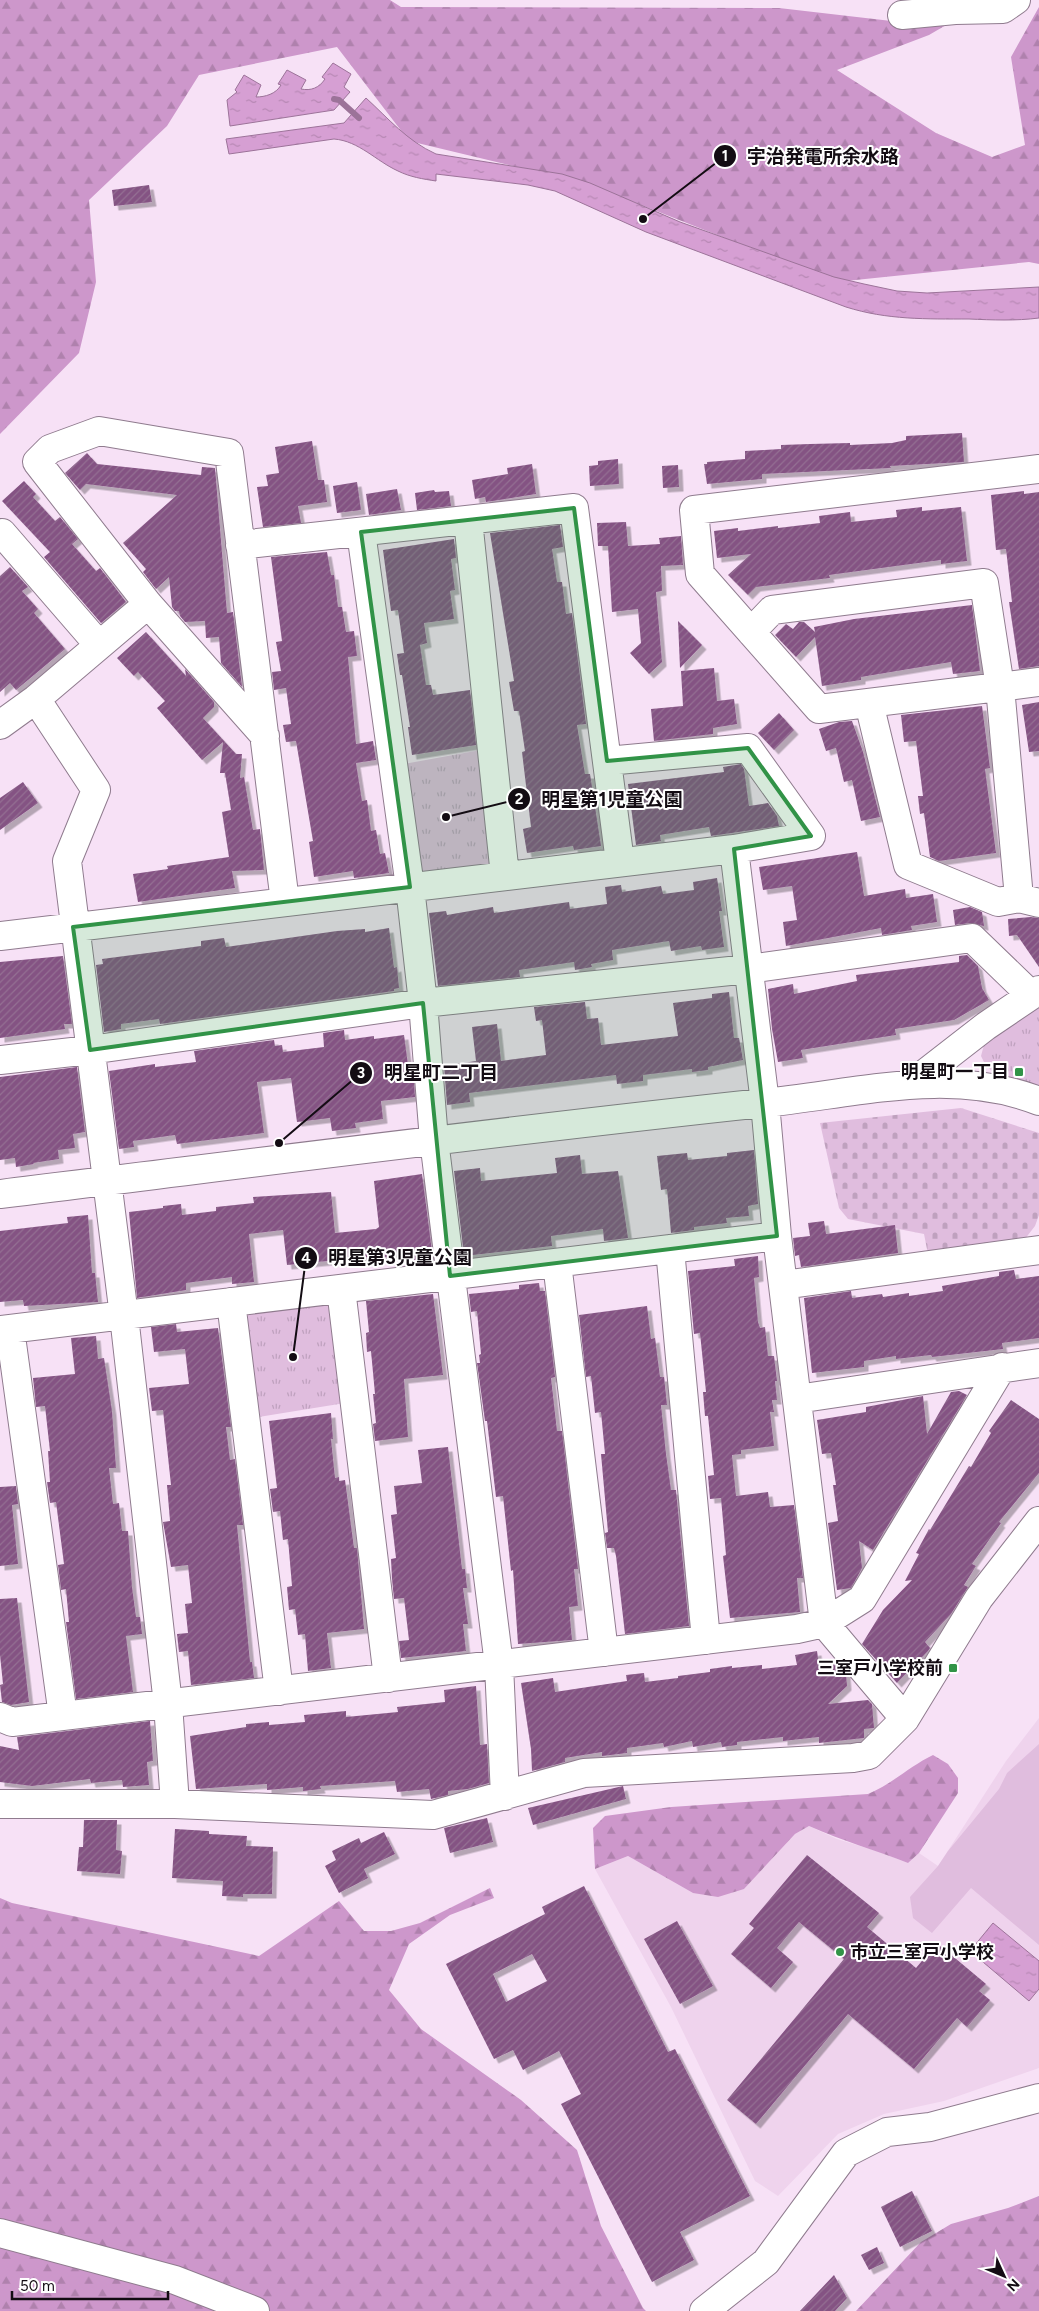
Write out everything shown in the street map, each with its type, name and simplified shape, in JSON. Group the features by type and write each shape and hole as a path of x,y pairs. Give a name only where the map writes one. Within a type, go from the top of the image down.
{"street":[{"path":"902,15 956,10 1003,9 1016,0"},
{"path":"265,736 148,604 37,462 50,449 99,431 229,453 265,736 285,902"},
{"path":"1039,469 694,510 700,574 819,709 1039,682"},
{"path":"240,545 574,508 620,862"},
{"path":"468,520 505,876"},
{"path":"361,532 410,887 423,1003 434,1140 499,1665 505,1796"},
{"path":"0,535 2,533 99,645"},
{"path":"752,632 772,610 984,583 1029,901 998,902 908,865 869,703"},
{"path":"0,725 36,699 148,604"},
{"path":"36,699 96,790 66,861 124,1316 168,1704 175,1804"},
{"path":"0,936 734,848 811,836 748,748 607,761"},
{"path":"734,848 765,1103 777,1236 824,1623 905,1718"},
{"path":"0,1060 90,1050 423,1003 749,969 972,938 1035,993 910,1085"},
{"path":"0,1194 434,1140 910,1085 952,1083 1004,1090 1039,1101"},
{"path":"63,1716 5,1330 777,1236"},
{"path":"670,1250 706,1640"},
{"path":"783,1285 1039,1250"},
{"path":"557,1263 604,1652"},
{"path":"341,1289 388,1678"},
{"path":"231,1302 279,1691"},
{"path":"797,1399 1039,1363"},
{"path":"0,1717 12,1722 706,1640 796,1629 824,1623 862,1599 1002,1367"},
{"path":"0,1804 175,1804 433,1815 584,1773 854,1758 869,1755 905,1718 980,1598 1039,1521"},
{"path":"704,2311 766,2262 846,2153 887,2132 930,2127 1039,2098"},
{"path":"0,2233 175,2280 255,2311"}],"highlighted area":[{"path":"574,508 607,761 748,748 811,836 734,849 777,1236 450,1276 423,1003 90,1050 73,927 410,887 361,532"}],"shaded area":[{"name":"市立三室戸小学校","path":"1039,1718 1039,2068 944,2101 884,2114 838,2134 778,2196 755,2181 671,2007 595,1869 628,1856 693,1893 744,1889 795,1834 809,1826 837,1839 908,1863 919,1853 938,1866 1006,1761"}],"green space":[{"path":"0,0 390,0 401,7 779,8 900,22 953,21 929,35 837,70 936,133 992,157 1025,145 1011,57 1039,7 1039,264 1029,262 836,282 588,184 409,141 337,47 199,75 167,126 89,200 96,282 79,353 0,434"},
{"path":"486,749 496,867 422,879 393,766"},
{"path":"1039,1001 1039,1086 997,1075 986,1066 981,1056 985,1041"},
{"path":"961,1108 1039,1133 1039,1215 1035,1226 1021,1244 928,1254 924,1234 848,1219 839,1208 820,1123"},
{"path":"322,1298 333,1312 345,1403 253,1418 242,1311"},
{"path":"1039,1744 1039,1945 971,1888 932,1933 913,1918 910,1897 938,1866 999,1789 1007,1773"},
{"path":"933,1755 948,1764 958,1778 958,1793 919,1853 908,1863 809,1826 795,1834 744,1889 718,1897 693,1893 628,1856 595,1869 593,1828 605,1816 671,1807 868,1794"},
{"path":"490,1888 494,1898 450,1915 409,1944 389,1990 421,2029 521,2100 577,2150 601,2226 646,2311 0,2311 0,1898 12,1903 259,1956 339,1901 364,1931 391,1931 420,1923"},
{"path":"1039,2196 1039,2311 856,2311 921,2242 951,2224 1008,2208"}],"water":[{"path":"333,63 351,74 344,87 350,92 334,110 230,126 227,100 237,92 235,90 244,75 261,85 256,97 273,93 279,88 281,85 278,84 287,70 306,80 301,89 308,90 320,85 325,79 322,77"},
{"path":"366,98 407,136 436,154 562,174 590,183 680,222 834,277 864,284 897,291 927,293 1039,287 1039,318 1022,320 922,319 892,317 861,311 646,232 555,191 528,185 436,174 436,181 417,178 390,167 351,143 334,139 229,154 226,139 344,123"},
{"path":"993,1923 1039,1961 1039,1989 1029,2001 970,1951"}],"building":[{"path":"149,185 152,202 114,206 112,190"},
{"path":"962,433 964,462 890,466 891,468 762,474 762,479 707,484 704,464 707,464 707,462 745,459 745,451 781,449 781,445 892,443 906,440 906,436"},
{"path":"312,441 318,480 324,480 327,502 298,506 301,523 263,527 257,487 268,486 266,475 279,473 275,447"},
{"path":"87,453 97,464 201,475 202,467 215,468 227,613 233,612 242,687 221,663 219,637 206,638 205,621 185,622 180,616 179,611 175,611 172,607 169,577 156,589 143,572 146,569 123,543 177,495 86,484 80,490 65,473"},
{"path":"618,459 619,484 590,486 589,466 598,465 598,461"},
{"path":"532,464 536,494 486,502 485,497 475,499 472,480 508,474 507,468"},
{"path":"678,465 679,487 663,488 662,466"},
{"path":"24,481 36,494 33,497 55,521 60,517 78,539 72,544 96,571 100,568 126,602 101,623 44,557 50,552 2,501"},
{"path":"357,482 361,510 337,513 333,486"},
{"path":"397,489 401,510 369,515 366,494"},
{"path":"434,490 435,492 449,491 451,506 417,510 415,493"},
{"path":"1024,491 1024,494 1039,492 1039,666 1019,669 1009,602 1012,602 1006,549 996,550 991,495"},
{"path":"922,507 922,511 961,507 967,561 941,564 941,560 829,575 830,578 756,587 748,595 728,575 751,554 717,558 714,531 738,528 738,531 778,526 778,528 820,523 819,516 850,512 851,522 897,517 896,510"},
{"path":"626,522 628,546 660,544 659,538 681,536 683,565 661,566 662,591 656,592 662,662 649,674 630,653 641,643 638,609 612,612 608,546 598,546 597,523"},
{"path":"560,525 563,547 552,549 557,582 562,582 566,614 572,613 586,724 577,725 585,774 590,774 601,846 574,850 573,846 527,853 523,829 531,827 522,752 525,751 519,711 514,711 509,682 514,681 490,533"},
{"path":"454,539 456,558 451,559 455,590 450,591 454,619 424,623 427,643 420,645 426,685 431,685 433,695 470,690 476,745 412,755 408,727 410,727 397,654 404,653 398,610 391,611 383,550"},
{"path":"327,552 331,575 334,575 338,607 342,607 346,632 354,631 357,656 348,657 356,744 373,741 376,760 356,763 362,801 367,800 371,831 376,830 380,854 385,853 389,873 354,878 353,871 314,877 309,842 313,841 296,741 286,742 283,725 291,724 286,688 274,690 272,672 281,671 276,642 282,641 271,557"},
{"path":"10,567 28,587 22,591 38,609 34,613 65,649 16,690 10,683 0,692 0,576"},
{"path":"972,605 980,671 953,674 951,662 861,677 861,680 822,686 815,637 796,657 775,635 786,624 793,629 799,622 804,622 815,632 814,627 854,619"},
{"path":"678,621 702,645 680,668"},
{"path":"146,632 186,676 185,669 214,702 214,707 203,718 236,754 242,754 240,778 244,777 253,830 260,829 264,870 232,871 235,888 138,902 133,874 168,869 167,866 229,857 222,812 231,810 225,773 220,773 223,742 202,760 157,708 165,701 138,672 134,676 117,658"},
{"path":"714,668 717,701 734,699 737,724 713,728 713,734 654,741 651,709 683,706 681,671"},
{"path":"1039,702 1039,751 1029,752 1022,705"},
{"path":"982,706 990,768 985,769 996,853 939,861 930,857 924,813 920,814 918,796 923,796 916,741 904,742 901,715"},
{"path":"779,713 794,730 774,750 758,733"},
{"path":"852,721 863,752 880,817 861,821 852,780 844,782 836,748 826,751 819,729 839,722"},
{"path":"741,764 744,769 749,806 768,803 777,816 779,826 711,836 709,827 660,835 661,841 636,845 628,784 724,772 723,767"},
{"path":"23,782 38,803 0,830 0,798"},
{"path":"857,852 864,896 905,889 906,898 933,894 937,922 911,926 912,930 882,935 881,928 786,946 783,922 797,920 792,886 763,890 759,867"},
{"path":"717,878 722,911 719,911 724,947 702,950 701,946 671,951 669,941 612,950 613,960 591,964 592,967 575,970 574,962 519,970 520,977 438,986 429,913 446,911 447,915 493,907 494,913 569,902 570,909 607,904 605,887 621,885 622,892 661,886 663,894 694,890 693,882"},
{"path":"970,907 982,912 984,926 970,923 955,925 953,910"},
{"path":"1039,918 1039,967 1017,935 1009,936 1008,919"},
{"path":"389,928 394,968 397,967 399,988 394,989 394,991 160,1024 159,1019 121,1024 121,1029 104,1032 96,965 103,964 102,959 201,946 201,941 224,938 226,947 337,931 365,929 365,932"},
{"path":"967,955 978,966 982,988 989,1000 954,1020 895,1029 896,1035 801,1050 803,1058 778,1062 768,989 793,984 794,994 857,981 856,975 959,962 959,956"},
{"path":"63,956 72,1024 64,1024 65,1029 0,1038 0,962"},
{"path":"729,992 734,1038 739,1038 743,1060 708,1067 708,1070 692,1072 692,1069 643,1075 643,1081 617,1084 616,1075 469,1093 470,1102 447,1105 444,1066 476,1061 472,1027 497,1024 501,1061 546,1055 542,1020 536,1021 534,1007 585,1002 587,1019 598,1018 601,1045 678,1036 673,1003 712,998 712,994"},
{"path":"344,1030 345,1040 374,1036 374,1039 404,1035 409,1072 413,1071 415,1097 381,1101 383,1119 355,1123 356,1128 332,1131 330,1118 297,1122 291,1078 257,1082 264,1133 177,1144 175,1135 133,1141 134,1147 119,1149 109,1071 155,1064 155,1067 196,1062 194,1051 274,1040 275,1046 282,1045 283,1052 324,1047 323,1033"},
{"path":"77,1067 85,1132 73,1134 75,1148 58,1150 59,1159 16,1167 15,1158 0,1160 0,1077"},
{"path":"754,1150 758,1204 748,1206 749,1216 726,1218 727,1223 694,1227 694,1230 671,1233 667,1189 661,1190 657,1156 687,1153 688,1160 727,1156 727,1153"},
{"path":"580,1155 582,1174 618,1171 628,1238 604,1241 603,1229 551,1236 552,1246 464,1256 454,1171 480,1168 481,1181 557,1173 555,1158"},
{"path":"422,1174 433,1259 410,1261 409,1254 287,1265 283,1230 249,1234 254,1282 232,1284 232,1277 186,1283 186,1290 137,1298 129,1212 181,1204 182,1215 216,1211 216,1207 254,1203 253,1197 331,1192 335,1233 376,1229 379,1227 374,1181"},
{"path":"88,1215 92,1273 95,1273 98,1302 24,1306 23,1300 0,1302 0,1231 68,1223 67,1217"},
{"path":"824,1221 826,1234 895,1225 898,1253 801,1267 799,1255 795,1256 793,1238 810,1236 808,1223"},
{"path":"758,1256 759,1277 754,1278 758,1322 760,1328 765,1327 768,1356 774,1356 777,1381 775,1381 777,1400 772,1400 774,1412 770,1412 774,1446 741,1450 741,1454 732,1455 736,1496 768,1492 770,1507 794,1505 803,1578 797,1578 800,1612 730,1618 723,1556 726,1555 721,1498 710,1499 708,1476 714,1475 708,1416 705,1416 703,1392 706,1392 700,1333 694,1334 688,1271 735,1266 734,1259"},
{"path":"1014,1270 1016,1279 1039,1276 1039,1338 1002,1343 1003,1349 932,1357 931,1355 896,1359 896,1356 864,1361 864,1367 812,1373 804,1298 851,1291 852,1298 882,1294 883,1297 909,1293 909,1296 943,1291 942,1286 999,1276 999,1272"},
{"path":"539,1283 540,1291 545,1291 555,1377 551,1378 557,1431 562,1431 578,1569 574,1569 578,1606 569,1607 572,1640 518,1644 513,1570 511,1571 503,1496 496,1497 487,1421 485,1421 477,1363 480,1363 479,1355 481,1354 477,1311 471,1312 469,1294 519,1289 519,1285"},
{"path":"433,1294 443,1375 404,1379 408,1437 375,1441 373,1424 376,1423 373,1394 375,1394 371,1351 367,1352 366,1333 369,1332 366,1301"},
{"path":"647,1306 651,1339 655,1338 660,1377 664,1377 667,1405 661,1405 671,1490 676,1490 689,1626 625,1634 616,1556 614,1548 607,1548 605,1533 608,1532 601,1454 605,1454 601,1412 595,1413 591,1376 586,1377 579,1315"},
{"path":"176,1324 177,1332 218,1328 231,1427 226,1427 230,1460 235,1459 243,1525 237,1525 250,1662 252,1662 254,1678 191,1685 188,1651 179,1652 177,1634 188,1633 185,1604 192,1603 188,1565 171,1567 163,1522 170,1521 167,1485 171,1485 163,1410 152,1411 149,1388 189,1384 185,1349 154,1352 151,1327"},
{"path":"96,1336 98,1359 104,1358 112,1411 116,1468 109,1468 113,1504 119,1503 122,1531 128,1531 136,1617 140,1617 142,1634 126,1636 133,1692 76,1699 66,1622 69,1622 66,1589 61,1590 58,1565 64,1564 56,1502 50,1503 47,1482 50,1482 48,1451 50,1451 45,1406 36,1407 33,1378 75,1374 71,1338"},
{"path":"959,1391 967,1395 873,1550 859,1541 862,1568 851,1588 837,1590 828,1523 838,1521 833,1485 836,1485 831,1453 822,1454 817,1420 866,1412 866,1407 923,1396 927,1434 951,1392"},
{"path":"1011,1400 1039,1419 1039,1473 999,1522 1001,1523 972,1564 976,1566 964,1585 968,1587 951,1614 925,1642 930,1648 928,1651 897,1683 862,1644 883,1610 912,1580 905,1581 919,1554 916,1553 929,1529 969,1466 971,1467 991,1433 989,1431"},
{"path":"331,1413 333,1439 331,1439 335,1478 339,1477 339,1481 345,1480 354,1548 357,1548 364,1629 327,1633 331,1668 308,1671 305,1634 298,1635 295,1609 289,1610 287,1587 292,1586 288,1539 283,1540 280,1511 273,1512 270,1489 277,1488 269,1421"},
{"path":"448,1447 462,1569 465,1569 467,1588 463,1588 468,1624 463,1624 466,1651 401,1658 399,1641 409,1640 404,1598 394,1599 392,1579 391,1559 396,1558 391,1515 397,1514 394,1486 422,1483 418,1450"},
{"path":"16,1486 18,1504 12,1505 18,1564 0,1566 0,1487"},
{"path":"17,1598 29,1702 11,1705 2,1702 0,1685 3,1684 0,1655 0,1599"},
{"path":"817,1651 820,1673 832,1662 836,1661 846,1673 847,1686 828,1704 868,1700 872,1704 874,1728 864,1729 864,1738 819,1743 819,1737 783,1741 783,1737 737,1742 737,1745 722,1747 721,1742 693,1747 692,1741 664,1747 663,1743 627,1748 627,1753 602,1756 602,1752 565,1758 565,1762 532,1771 531,1749 521,1683 553,1678 555,1692 627,1681 626,1675 644,1673 645,1682 678,1678 678,1676 710,1672 710,1669 732,1666 732,1668 762,1665 762,1669 797,1665 795,1655"},
{"path":"476,1686 480,1745 487,1744 489,1783 468,1789 448,1791 448,1795 431,1799 429,1789 397,1792 395,1781 320,1786 321,1789 303,1791 303,1787 267,1790 267,1784 196,1789 190,1736 246,1727 246,1724 269,1722 269,1725 305,1722 304,1715 346,1711 346,1717 398,1712 397,1707 445,1702 444,1690"},
{"path":"150,1721 153,1761 147,1762 149,1785 123,1787 122,1780 91,1783 90,1779 32,1786 0,1782 0,1746 19,1750 17,1737"},
{"path":"623,1786 626,1799 533,1825 528,1808"},
{"path":"487,1818 493,1842 450,1853 444,1828"},
{"path":"84,1820 117,1820 116,1850 122,1851 120,1874 77,1871 79,1847 83,1847"},
{"path":"175,1829 209,1831 209,1834 247,1836 246,1846 273,1847 272,1894 243,1894 243,1897 222,1896 223,1881 172,1878"},
{"path":"384,1832 395,1854 364,1869 368,1878 339,1893 325,1866 336,1860 332,1851 359,1838 361,1843"},
{"path":"807,1855 879,1913 867,1927 916,1968 937,1943 986,1984 979,1991 990,2000 967,2027 957,2018 914,2069 848,2014 756,2124 727,2100 844,1959 799,1922 777,1948 793,1962 771,1988 731,1954 754,1928 749,1924"},
{"path":"584,1886 668,2052 675,2049 750,2196 680,2232 694,2260 652,2282 561,2104 581,2094 559,2051 523,2070 513,2050 494,2059 446,1964 545,1914 542,1907","holes":["532,1954 547,1981 506,2002 493,1974"]},
{"path":"677,1921 713,1986 680,2004 644,1939"},
{"path":"912,2191 932,2231 900,2247 881,2207"},
{"path":"877,2247 884,2263 869,2270 861,2255"},
{"path":"834,2275 847,2298 835,2311 800,2311"}],"waterway":[{"path":"334,99 339,100 359,118"}],"place":[{"name":"宇治発電所余水路","path":"643,219"},
{"name":"明星第1児童公園","path":"446,817"},
{"name":"明星町一丁目","path":"1019,1072"},
{"name":"明星町二丁目","path":"279,1143"},
{"name":"明星第3児童公園","path":"293,1357"},
{"name":"三室戸小学校前","path":"953,1668"},
{"name":"市立三室戸小学校","path":"840,1952"}]}
